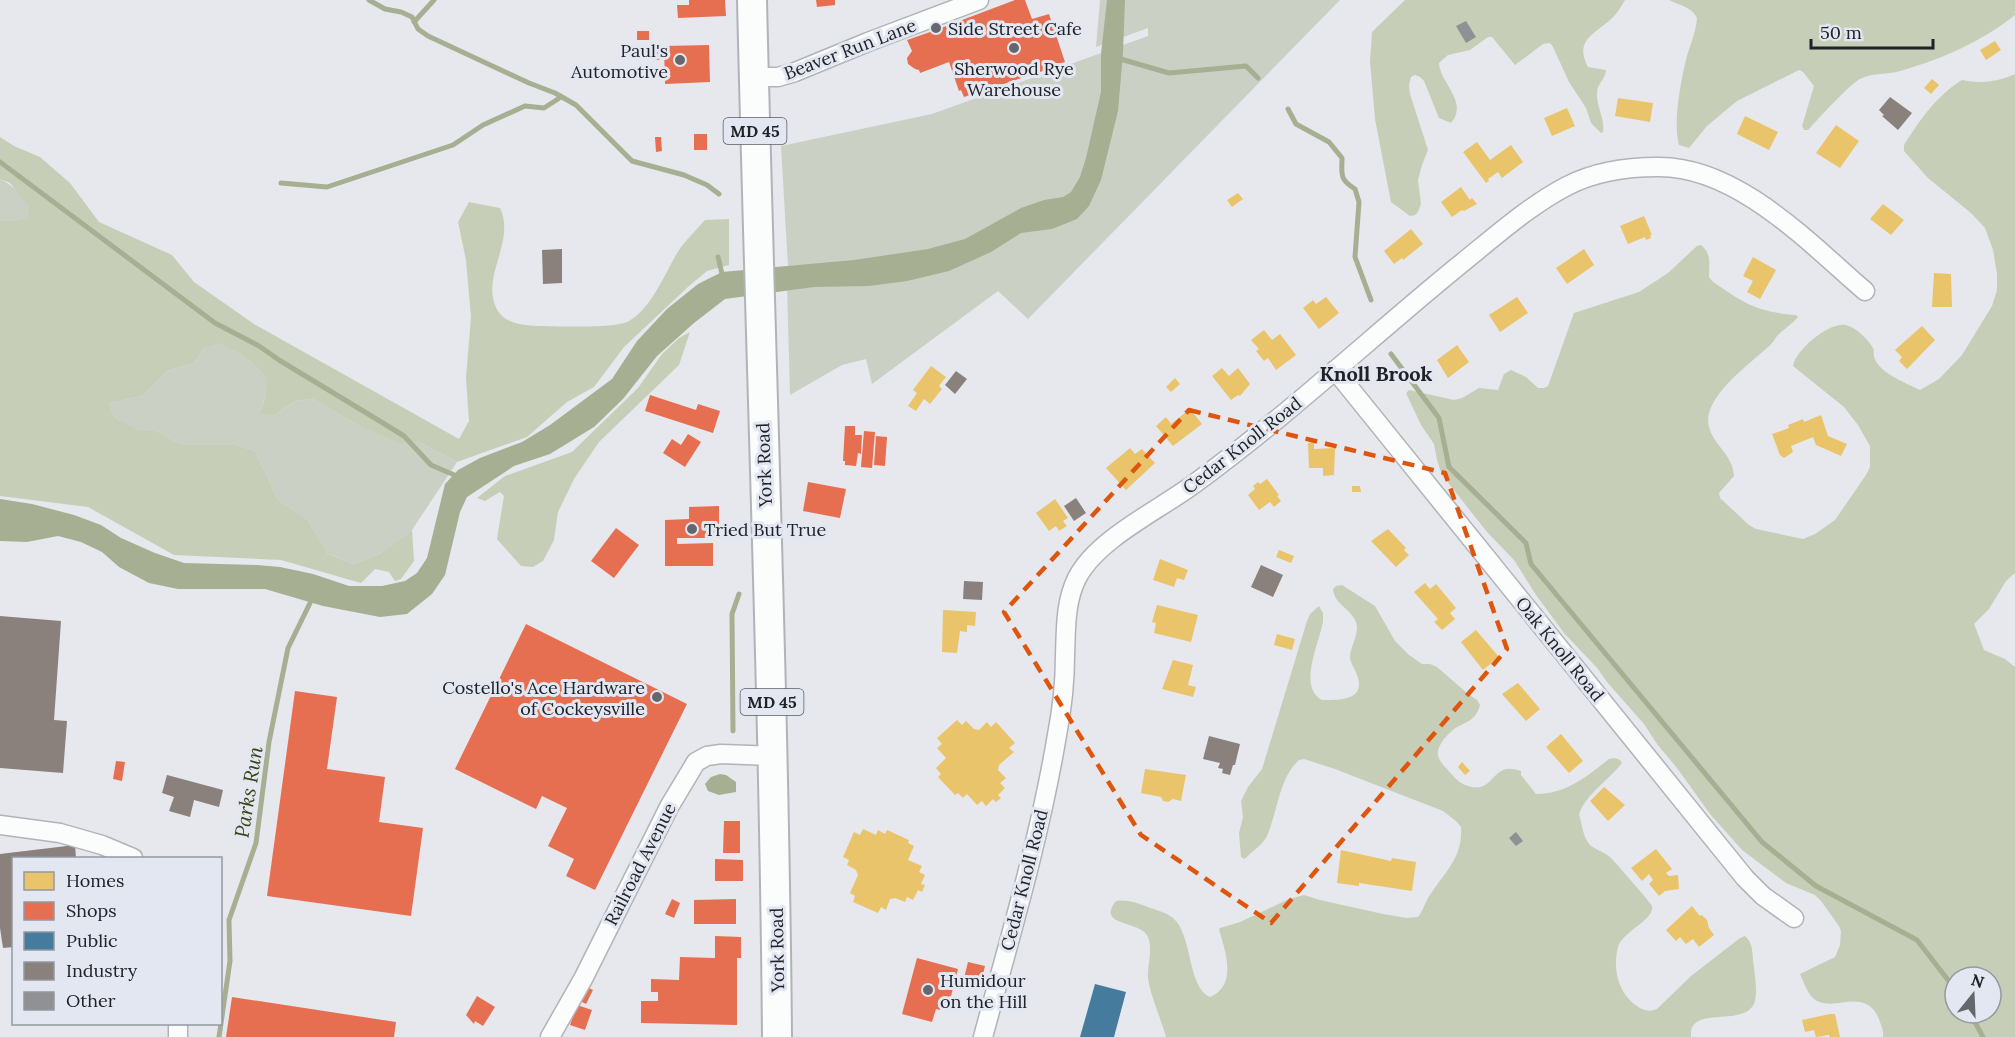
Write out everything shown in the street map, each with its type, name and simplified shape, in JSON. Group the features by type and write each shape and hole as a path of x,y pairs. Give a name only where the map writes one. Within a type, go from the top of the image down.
{"main road":[{"name":"York Road","path":"752,0 774,756 777,1037"}],"street":[{"name":"Beaver Run Lane","path":"754,77 778,77 795,72 979,0"},
{"name":"Cedar Knoll Road","path":"983,1037 1029,865 1050,775 1060,716 1069,597 1086,563 1103,546 1195,484 1524,213 1567,186 1598,173 1663,167 1688,170 1713,178 1758,201 1865,291"},
{"name":"Oak Knoll Road","path":"1335,370 1744,878 1763,896 1794,918"},
{"name":"Railroad Avenue","path":"550,1037 583,980 669,807 696,762 706,756 722,754 774,756"},
{"path":"0,825 60,833 102,845 131,857"}],"highlighted area":[{"path":"1189,410 1445,473 1507,649 1271,923 1141,835 1004,612"}],"shaded area":[{"path":"1100,0 1340,0 1028,319 998,291 872,384 866,359 842,365 790,395 787,286 805,265 788,266 781,146 932,114 1148,36 1148,28 1096,47"},
{"path":"1107,0 1125,0 1118,111 1101,180 1089,206 1077,219 1052,229 1021,233 991,252 949,271 907,281 869,286 814,287 725,299 657,356 623,399 594,427 550,454 514,466 467,497 460,512 445,575 432,594 407,614 380,617 323,606 265,589 178,589 149,583 119,567 102,552 81,542 58,536 27,542 0,541 0,499 32,504 74,515 101,525 121,538 155,553 184,563 280,567 313,574 349,586 382,586 405,581 417,573 427,558 445,484 458,470 480,458 522,442 550,425 612,379 637,341 667,309 698,284 722,272 854,260 928,249 965,239 1021,208 1044,200 1063,197 1071,192 1080,177 1086,158 1101,92 1101,54"},
{"path":"1405,0 1625,0 1612,18 1592,34 1583,51 1588,67 1606,70 1597,93 1603,132 1601,133 1591,123 1586,108 1569,82 1552,45 1543,44 1515,65 1492,37 1488,37 1470,50 1448,55 1439,63 1457,108 1451,123 1439,118 1424,81 1415,75 1411,77 1410,94 1428,150 1418,180 1421,204 1418,212 1410,216 1391,202 1375,119 1370,62 1372,32"},
{"path":"1669,0 2015,0 2015,15 1989,33 1946,55 1900,71 1870,75 1860,79 1842,94 1808,130 1804,130 1802,126 1814,86 1799,70 1737,101 1707,126 1689,148 1679,145 1677,116 1686,58 1697,18 1689,9"},
{"path":"2015,74 2015,573 2006,581 1989,609 1974,624 1984,650 2005,659 2015,667 2015,1037 1883,1037 1879,1019 1873,1009 1866,1004 1859,1002 1825,1003 1811,996 1800,974 1835,957 1840,945 1839,926 1815,895 1786,883 1742,850 1710,814 1644,724 1564,633 1514,560 1487,532 1442,475 1434,444 1421,425 1406,393 1409,390 1454,400 1479,388 1498,390 1504,374 1511,370 1526,377 1538,388 1548,386 1574,313 1639,292 1668,273 1697,246 1701,245 1708,256 1709,277 1712,281 1760,309 1798,317 1739,372 1719,393 1712,405 1708,416 1711,434 1727,456 1734,476 1719,493 1720,498 1756,529 1803,539 1815,534 1835,520 1866,475 1870,467 1870,446 1844,407 1793,366 1795,359 1806,345 1823,332 1831,327 1846,325 1869,342 1874,350 1877,364 1898,379 1920,390 1939,379 1962,355 1992,306 1997,290 1993,250 1985,228 1971,213 1928,178 1904,151 1904,145 1936,101 1953,86 1962,80 1989,82"},
{"path":"0,137 40,157 70,183 99,222 172,255 194,282 254,324 459,439 469,421 466,378 471,317 466,260 458,222 469,202 500,208 504,220 504,232 492,291 497,309 506,319 517,324 585,326 622,324 629,321 652,297 681,247 705,220 729,219 729,265 707,271 689,286 624,347 594,387 567,402 527,437 457,462 417,441 403,444 359,426 313,399 295,401 273,416 261,414 266,381 260,370 239,354 219,343 204,348 194,363 167,371 142,396 109,403 115,418 140,431 157,431 182,445 237,445 255,451 278,500 307,519 328,554 353,564 378,555 412,530 414,561 401,579 395,581 389,572 375,569 361,583 281,560 174,555 88,507 0,496 0,221 27,218 29,207 10,183 0,179"},
{"path":"0,179 13,187 29,207 27,218 0,221"},
{"path":"690,332 679,365 599,442 574,479 558,512 554,540 543,561 533,567 521,566 497,539 504,496 500,492 485,501 477,498 505,476 572,452 638,388 662,354 679,338"},
{"path":"219,342 246,358 264,376 266,385 262,414 273,416 295,401 313,399 359,426 417,441 457,462 412,530 378,555 353,564 328,554 307,519 278,500 255,451 237,445 182,445 157,431 140,432 115,418 109,403 142,396 167,371 194,363 204,348"},
{"path":"1342,585 1375,606 1395,641 1409,655 1422,664 1437,667 1477,700 1480,705 1476,715 1451,731 1438,750 1442,763 1462,784 1482,786 1498,773 1511,769 1521,771 1521,775 1536,794 1547,793 1566,788 1609,759 1620,760 1622,763 1592,793 1579,814 1588,842 1592,847 1610,857 1652,906 1649,916 1621,941 1618,947 1616,965 1622,989 1627,997 1640,1008 1648,1011 1657,1009 1691,976 1745,936 1751,946 1756,985 1754,1004 1748,1011 1739,1015 1706,1018 1698,1021 1692,1027 1691,1037 1166,1037 1149,984 1150,943 1148,937 1138,928 1115,919 1111,915 1111,909 1116,901 1136,903 1173,918 1184,936 1197,983 1210,997 1219,992 1227,976 1220,928 1304,895 1383,914 1407,918 1418,917 1457,855 1461,827 1443,811 1304,759 1299,760 1292,768 1282,786 1266,838 1246,858 1241,857 1239,833 1243,817 1241,801 1248,787 1262,769 1307,621 1310,614 1319,606 1323,613 1323,621 1311,675 1311,685 1315,694 1322,700 1336,700 1349,697 1358,690 1357,675 1350,658 1357,631 1356,622 1336,599 1333,589"},
{"path":"720,774 736,782 736,792 719,795 708,791 705,784 711,777"}],"building: Homes":[{"path":"1995,41 2001,50 1986,60 1980,50"},
{"path":"1932,79 1939,85 1931,94 1924,88"},
{"path":"1618,98 1653,103 1650,122 1615,116"},
{"path":"1567,108 1575,126 1552,136 1544,118"},
{"path":"1745,116 1778,132 1769,150 1737,134"},
{"path":"1836,125 1859,141 1840,168 1816,153"},
{"path":"1477,142 1490,160 1511,145 1523,162 1502,178 1498,172 1486,183 1463,152"},
{"path":"1461,187 1470,200 1472,198 1477,204 1452,217 1441,202"},
{"path":"1238,193 1243,199 1232,207 1227,200"},
{"path":"1883,204 1904,220 1891,235 1870,219"},
{"path":"1644,216 1652,235 1650,235 1651,238 1646,240 1645,237 1628,244 1620,226"},
{"path":"1411,229 1423,244 1403,260 1402,258 1394,264 1384,251"},
{"path":"1584,249 1594,265 1567,284 1556,268"},
{"path":"1753,257 1776,270 1760,299 1747,292 1753,281 1743,276"},
{"path":"1934,273 1951,274 1952,307 1932,307"},
{"path":"1326,297 1339,313 1319,329 1303,308 1313,300 1316,304"},
{"path":"1517,297 1528,313 1500,332 1489,315"},
{"path":"1922,326 1935,340 1907,369 1899,361 1902,357 1895,350"},
{"path":"1264,330 1272,340 1280,334 1296,355 1276,370 1268,358 1264,361 1256,351 1259,349 1251,340"},
{"path":"1457,345 1469,362 1448,378 1437,360"},
{"path":"931,366 946,377 939,386 942,389 930,404 924,399 916,411 908,406 917,393 913,390"},
{"path":"1222,368 1229,376 1238,368 1250,384 1240,396 1231,400 1212,376"},
{"path":"1175,378 1180,384 1171,392 1166,387"},
{"path":"1190,409 1202,424 1173,446 1156,426 1166,417 1171,424"},
{"path":"1821,415 1828,436 1847,444 1841,456 1816,445 1813,437 1791,446 1793,452 1784,458 1780,455 1772,434 1789,428 1788,425 1803,419 1804,422"},
{"path":"1314,442 1314,449 1335,448 1334,475 1323,476 1323,468 1309,468 1308,443"},
{"path":"1130,448 1135,454 1142,449 1155,463 1126,490 1106,468"},
{"path":"1267,479 1281,501 1274,507 1270,502 1259,510 1248,495 1255,489 1253,486"},
{"path":"1352,486 1360,486 1361,492 1352,492"},
{"path":"1055,499 1068,518 1063,521 1067,526 1059,531 1056,526 1049,531 1036,513"},
{"path":"1388,529 1406,548 1404,550 1409,555 1396,567 1371,541"},
{"path":"1279,550 1294,556 1291,563 1276,557"},
{"path":"1160,559 1188,570 1184,580 1177,578 1174,587 1153,580"},
{"path":"1425,583 1430,589 1436,584 1456,608 1450,613 1455,619 1442,630 1434,622 1438,619 1414,592"},
{"path":"1157,605 1198,615 1191,642 1154,633 1156,623 1152,622"},
{"path":"943,610 976,612 975,626 967,625 967,632 960,631 957,653 942,652"},
{"path":"1476,630 1499,657 1483,670 1461,642"},
{"path":"1277,634 1295,639 1292,650 1274,645"},
{"path":"1173,660 1193,665 1188,685 1196,687 1193,697 1162,689"},
{"path":"1518,683 1540,709 1526,721 1502,694"},
{"path":"957,720 962,725 966,721 974,729 979,730 987,722 991,727 996,722 1015,743 1009,748 1014,752 999,765 998,770 1006,778 1000,783 1005,788 998,795 1001,798 996,802 993,799 986,806 982,801 977,805 967,794 963,798 958,793 955,795 938,777 941,774 936,768 946,758 937,748 942,744 937,738"},
{"path":"1561,734 1583,761 1569,773 1546,747"},
{"path":"1462,762 1470,771 1465,775 1458,767"},
{"path":"1145,769 1186,775 1181,801 1173,799 1168,802 1163,801 1161,797 1141,793"},
{"path":"1604,787 1625,805 1608,821 1590,801"},
{"path":"863,829 876,835 878,830 885,834 887,830 909,840 908,843 914,846 908,860 922,866 919,872 925,875 921,884 925,885 922,892 918,890 913,900 907,897 905,902 895,898 890,899 886,910 881,907 878,913 853,902 855,896 850,893 858,875 856,870 847,865 849,860 843,857 854,832 860,835"},
{"path":"1656,849 1672,869 1666,873 1669,876 1678,875 1679,889 1665,891 1659,896 1649,884 1653,880 1649,874 1642,881 1631,868"},
{"path":"1341,850 1391,861 1392,858 1416,862 1412,891 1359,883 1359,886 1337,883"},
{"path":"1692,906 1700,916 1702,915 1707,920 1714,935 1699,947 1693,939 1686,944 1680,937 1676,941 1666,930"},
{"path":"1835,1014 1840,1037 1829,1035 1816,1037 1814,1030 1805,1032 1802,1020"}],"building: Shops":[{"path":"689,0 725,0 726,16 678,18 677,5 689,5"},
{"path":"816,0 835,0 835,5 817,7"},
{"name":"Sherwood Rye Warehouse","path":"1015,0 1025,0 1032,19 1049,14 1065,62 964,97 961,90 959,91 949,62 920,73 908,64 907,58 912,51 907,40 933,31 932,28 940,25 941,28"},
{"path":"637,31 649,31 649,40 637,40"},
{"path":"709,45 710,82 665,84 664,46"},
{"path":"660,46 660,60 654,60 654,47"},
{"path":"694,134 707,134 707,150 694,150"},
{"path":"655,137 661,137 662,151 656,152"},
{"path":"650,395 696,410 698,404 720,411 713,433 645,411"},
{"path":"845,426 855,426 855,435 862,435 861,454 858,453 856,466 845,465 843,461"},
{"path":"864,431 875,432 872,468 861,467"},
{"path":"688,434 701,442 685,467 663,453 672,439 681,445"},
{"path":"876,436 887,437 885,466 874,465"},
{"path":"808,482 846,489 840,518 803,511"},
{"name":"Tried But True","path":"719,506 719,538 677,538 677,544 713,543 713,566 665,566 665,520 689,519 689,507"},
{"path":"616,528 639,545 614,578 591,561"},
{"path":"526,624 687,704 595,890 566,876 574,859 548,846 567,808 542,796 536,809 455,769"},
{"path":"295,691 337,697 327,769 385,777 379,822 423,828 411,916 267,896"},
{"path":"116,761 125,762 122,781 113,779"},
{"path":"724,821 740,821 740,853 723,853"},
{"path":"715,859 743,860 743,881 715,881"},
{"path":"672,899 680,903 674,918 665,914"},
{"path":"736,899 736,924 694,924 694,900"},
{"path":"715,936 741,937 741,958 737,958 737,1025 641,1023 641,1001 658,1001 658,992 651,992 651,979 679,980 680,957 715,958"},
{"path":"917,958 958,969 949,1004 942,1002 940,1010 936,1009 932,1022 902,1014"},
{"path":"968,962 985,966 981,983 964,978"},
{"path":"587,987 593,990 586,1004 580,1001"},
{"path":"477,996 495,1007 483,1026 475,1021 474,1024 466,1015"},
{"path":"232,997 396,1022 394,1037 226,1037"},
{"path":"577,1005 592,1010 585,1030 570,1025"}],"building: Public":[{"path":"1095,984 1126,992 1114,1037 1080,1037"}],"building: Industry":[{"path":"1890,97 1912,113 1898,130 1882,116 1884,115 1879,110"},
{"path":"562,249 562,283 543,284 542,250"},
{"path":"956,371 967,379 955,394 945,385"},
{"path":"1076,498 1086,513 1074,521 1064,506"},
{"path":"1261,565 1283,575 1273,597 1251,587"},
{"path":"964,581 983,582 982,600 963,599"},
{"path":"0,616 61,621 54,720 67,721 63,773 0,768"},
{"path":"1209,736 1240,744 1230,775 1222,773 1223,769 1218,768 1220,763 1203,759"},
{"path":"167,775 223,790 219,807 194,800 190,817 169,811 174,797 162,793"},
{"path":"75,845 76,857 12,857 12,947 3,948 0,928 0,854"}],"building: Other":[{"path":"1466,21 1476,37 1466,43 1456,26"},
{"path":"1516,832 1523,841 1516,846 1509,838"}],"waterway":[{"path":"369,0 385,9 412,17 418,29 428,36 555,93 576,105 632,161 684,175 707,185 719,194"},
{"path":"414,22 434,0"},
{"path":"1117,58 1169,73 1246,66 1258,78"},
{"path":"281,183 327,187 453,145 483,125 525,106 544,108 561,97"},
{"path":"1288,109 1296,124 1329,142 1342,158 1342,176 1355,189 1359,202 1355,257 1371,300"},
{"path":"0,162 215,323 259,346 404,436 431,465 459,477"},
{"path":"718,257 723,278"},
{"path":"1391,354 1439,418 1449,467 1526,543 1531,564 1762,842 1816,886 1917,940 1943,974"},
{"path":"733,731 732,614 739,594"},
{"name":"Parks Run","path":"222,1016 230,961 229,920 256,843 269,742 288,648 313,597"},
{"name":"Parks Run","path":"219,1037 221,1025"},
{"path":"1976,1025 1983,1037"}],"place":[{"name":"Side Street Cafe","path":"936,28"},
{"name":"Sherwood Rye Warehouse","path":"1014,48"},
{"name":"Paul's Automotive","path":"680,60"},
{"name":"Tried But True","path":"692,529"},
{"name":"Costello's Ace Hardware of Cockeysville","path":"657,697"},
{"name":"Humidour on the Hill","path":"928,990"}],"district":[{"name":"Knoll Brook","path":"1376,373"}]}
